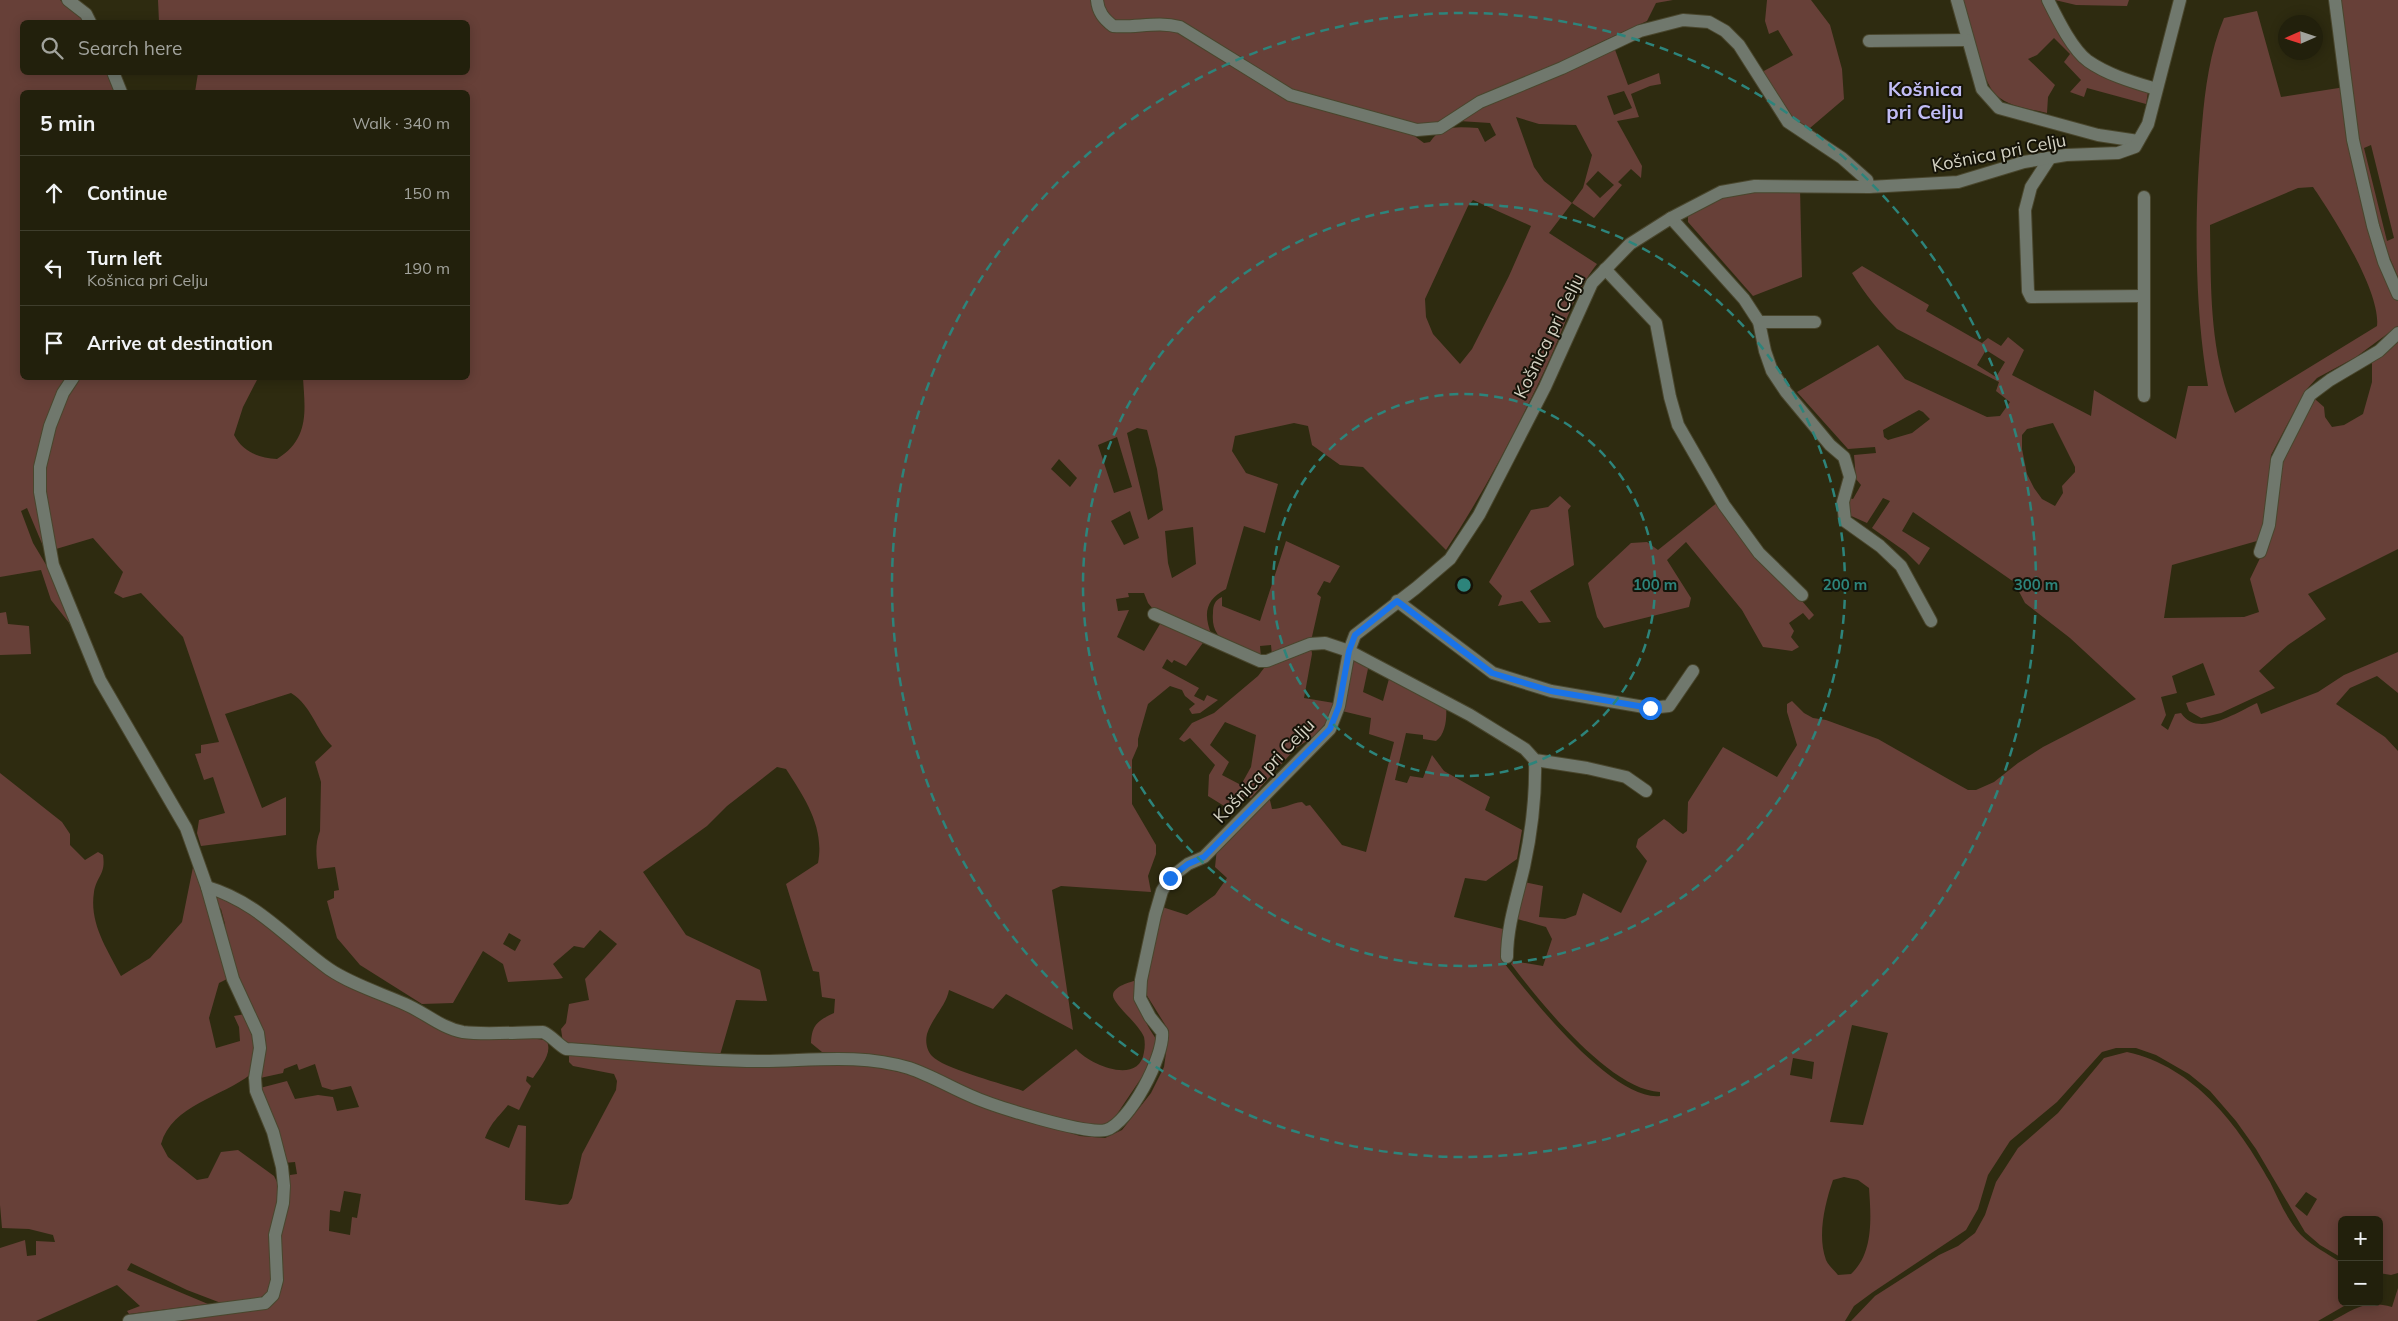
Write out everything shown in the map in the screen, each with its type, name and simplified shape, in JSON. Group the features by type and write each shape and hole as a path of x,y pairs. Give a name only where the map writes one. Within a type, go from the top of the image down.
{"street":[{"path":"68,0 86,14 89,20"},
{"path":"1097,0 1102,16 1114,26 1142,23 1169,24 1180,27 1290,95 1417,130 1440,128 1480,102 1562,68 1640,31 1683,20 1709,22 1725,31 1739,45 1788,122 1842,158 1867,180 1869,188"},
{"path":"1957,0 1982,89 1999,108 2098,136 2138,141 2148,124 2180,0"},
{"path":"2048,0 2062,28 2087,60 2123,80 2156,89"},
{"path":"2335,0 2353,140 2373,226 2384,262 2398,294"},
{"path":"1869,41 1967,40"},
{"path":"114,75 120,90"},
{"name":"Košnica pri Celju","path":"207,887 238,899 267,917 330,969 381,995 406,1004 440,1024 463,1032 543,1032 553,1036 559,1045 566,1049 758,1061 821,1058 867,1059 909,1068 973,1097 1048,1120 1090,1130 1106,1130 1117,1124 1138,1097 1161,1053 1162,1032 1150,1017 1140,998 1141,980 1162,891 1170,878 1188,864 1204,857 1330,729 1339,706 1349,651 1355,635 1450,559 1479,515 1545,387 1592,283 1630,244 1671,218 1721,192 1755,186 1869,188 1958,182 2024,162 2066,155 2118,153 2135,148 2138,141"},
{"path":"2050,158 2031,187 2025,210 2027,283 2031,297 2144,296"},
{"path":"2144,197 2144,396"},
{"path":"1671,218 1744,299 1758,322 1772,371 1786,392 1848,464 1850,477 1843,502 1845,521 1880,546 1901,566 1931,621"},
{"path":"1604,269 1656,324 1670,397 1678,424 1724,505 1759,552 1802,595"},
{"path":"1758,322 1815,322"},
{"path":"2260,552 2269,525 2277,460 2310,395 2330,380 2379,351 2398,333"},
{"path":"72,380 63,393 50,426 40,467 41,499 53,565 100,680 186,828 207,887 233,979 258,1033 260,1048 255,1078 256,1091 272,1132 282,1167 284,1186 283,1203 275,1235 278,1280 273,1295 265,1303 197,1313 168,1314 129,1321"},
{"path":"1397,601 1492,673 1551,691 1650,708 1670,706 1693,671"},
{"path":"1154,614 1260,661 1267,661 1310,644 1325,642 1349,651 1470,715 1525,749 1536,760 1587,768 1626,778 1646,791"},
{"path":"1507,957 1507,933 1524,865 1536,804 1536,760"}],"shaded area":[{"path":"0,0 60,0 78,13 83,20 20,20 20,75 109,75 115,90 20,90 20,380 67,380 43,430 43,546 27,508 21,511 33,543 48,568 73,624 70,624 51,600 41,570 0,577"},
{"path":"158,0 1093,0 1096,14 1105,25 1169,27 1255,77 1413,135 1424,143 1430,142 1434,136 1445,129 1458,127 1478,128 1485,142 1496,135 1490,123 1459,121 1467,114 1614,47 1628,85 1659,73 1661,84 1650,86 1631,94 1639,117 1617,121 1642,166 1641,178 1631,169 1618,182 1622,185 1594,218 1572,203 1549,233 1597,264 1581,287 1525,411 1474,505 1446,550 1363,467 1340,465 1312,445 1308,426 1294,423 1235,436 1232,451 1246,473 1278,484 1265,533 1244,526 1226,589 1219,593 1210,603 1207,621 1212,636 1153,609 1144,593 1128,593 1129,597 1116,599 1118,611 1129,610 1117,637 1144,651 1160,624 1166,623 1205,640 1186,666 1174,660 1172,663 1167,659 1162,668 1199,688 1194,696 1204,701 1207,695 1218,700 1200,713 1192,714 1189,709 1195,704 1185,696 1182,690 1170,686 1148,704 1138,739 1138,746 1132,760 1132,804 1156,845 1156,854 1148,876 1151,892 1061,886 1052,890 1073,1030 1006,994 993,1009 949,990 945,1001 929,1028 926,1040 929,1052 939,1061 961,1071 1023,1091 1076,1049 1102,1066 1124,1070 1133,1068 1140,1062 1144,1052 1144,1037 1114,999 1113,995 1119,987 1138,980 1139,1006 1148,1027 1158,1042 1152,1062 1111,1123 1095,1125 1052,1117 971,1092 910,1065 868,1054 822,1052 811,1043 816,1024 834,1013 835,999 822,997 819,972 813,971 786,884 818,863 819,850 816,825 800,790 786,769 777,767 727,806 707,826 643,872 686,935 760,970 767,1001 736,1000 720,1055 563,1043 561,1029 566,1023 569,1004 589,1000 585,979 617,944 600,930 584,948 574,946 553,964 563,978 558,979 508,982 503,964 483,951 453,1003 422,1004 360,965 337,938 327,901 334,898 334,891 339,890 335,867 318,869 317,864 316,850 320,831 321,782 315,762 332,746 304,704 291,693 225,714 262,808 286,797 286,835 201,846 197,833 199,820 225,813 213,777 204,780 195,754 201,753 201,745 219,742 183,637 141,593 123,598 114,593 123,572 93,538 56,549 47,503 45,472 46,456 54,426 76,380 257,380 243,407 234,435 242,446 252,453 277,459 288,451 300,433 304,412 303,380 470,380 470,90 195,90 198,75 470,75 470,20 159,20","holes":["1624,91 1632,108 1614,115 1607,96","1516,117 1539,124 1576,125 1592,155 1583,188 1572,203 1544,181 1534,167","1598,171 1614,185 1600,198 1586,184","1473,200 1531,226 1509,276 1472,349 1460,364 1433,334 1426,317 1425,299 1468,206","1137,428 1147,430 1157,469 1163,510 1148,520 1127,433","1117,437 1132,487 1114,493 1098,445","1059,459 1077,478 1070,487 1051,469","1130,511 1139,538 1124,545 1111,521","1193,527 1196,564 1172,578 1168,563 1165,531","509,933 521,940 515,951 503,944"]},
{"path":"1100,0 1673,0 1656,3 1647,21 1588,48 1551,70 1438,123 1419,125 1290,93 1178,22 1112,21"},
{"path":"1767,0 1811,0 1830,25 1842,69 1844,99 1810,128 1796,122 1762,72 1793,55 1778,30 1769,34 1765,21"},
{"path":"1963,0 2048,0 2065,30 2096,61 2149,86 2146,104 2087,88 2084,97 2070,92 2081,80 2064,62 2070,54 2054,38 2037,55 2028,59 2055,85 2048,97 2047,113 2020,107 2001,99 1990,88 1980,64"},
{"path":"2055,0 2129,0 2127,6 2076,5"},
{"path":"2339,0 2398,0 2398,277 2380,235 2353,120 2349,59","holes":["2371,145 2394,238 2387,241 2364,148"]},
{"path":"2257,11 2281,97 2345,87 2347,124 2398,291 2398,326 2356,357 2317,378 2305,391 2271,455 2264,523 2257,541 2172,565 2164,618 2244,617 2259,612 2250,579 2262,554 2276,471 2312,392 2316,400 2324,407 2325,417 2332,427 2344,425 2363,414 2372,382 2372,354 2398,334 2398,549 2308,594 2326,619 2288,645 2259,671 2275,688 2221,713 2201,718 2189,711 2186,703 2215,695 2203,663 2172,676 2177,693 2161,697 2166,715 2161,725 2168,730 2175,714 2181,713 2188,720 2197,724 2207,724 2229,717 2257,703 2261,714 2318,692 2344,675 2398,652 2398,693 2377,676 2350,688 2336,704 2385,737 2398,751 2398,1273 2391,1275 2383,1274 2383,1216 2338,1216 2338,1256 2320,1245 2305,1232 2256,1149 2236,1121 2210,1091 2189,1074 2156,1055 2136,1048 2116,1048 2102,1052 2057,1102 2010,1141 1988,1175 1978,1209 1966,1230 1854,1306 1845,1321 143,1321 270,1307 282,1288 283,1274 279,1236 289,1198 290,1175 297,1174 295,1162 284,1163 260,1088 287,1081 295,1099 318,1095 333,1097 337,1111 359,1107 351,1086 332,1090 322,1087 315,1064 299,1070 297,1064 284,1069 283,1073 260,1078 264,1050 226,945 225,924 221,909 216,904 217,895 236,901 326,973 403,1008 437,1028 546,1040 548,1045 547,1054 533,1078 527,1076 526,1081 531,1086 519,1110 508,1105 492,1124 485,1138 509,1148 518,1125 526,1126 525,1200 560,1205 568,1204 572,1198 582,1154 616,1090 617,1081 614,1074 573,1066 569,1062 569,1053 726,1064 867,1065 908,1074 975,1103 1080,1136 1105,1138 1122,1130 1151,1093 1164,1067 1169,1031 1146,994 1146,978 1159,906 1187,915 1215,895 1227,878 1215,867 1217,848 1269,796 1272,809 1302,802 1306,806 1310,805 1342,845 1366,852 1394,742 1369,734 1371,718 1342,711 1355,657 1369,664 1363,692 1383,701 1390,675 1446,706 1444,730 1436,741 1423,739 1423,735 1406,733 1395,780 1407,783 1410,776 1423,778 1432,755 1444,771 1490,797 1485,810 1522,830 1517,859 1486,881 1465,878 1454,917 1503,929 1502,958 1505,964 1534,1000 1575,1045 1597,1066 1620,1082 1641,1093 1660,1096 1660,1092 1640,1087 1599,1061 1558,1021 1511,964 1513,961 1543,966 1552,939 1546,927 1514,918 1524,882 1543,886 1539,917 1565,919 1576,915 1583,893 1621,913 1647,861 1636,847 1638,839 1664,819 1683,834 1687,831 1688,802 1723,747 1777,777 1797,745 1787,712 1787,704 1792,701 1804,713 1813,718 1826,720 1878,739 1968,790 1976,790 1994,782 2018,763 2043,747 2136,699 2070,638 2025,603 2014,582 1913,512 1902,531 1930,548 1919,565 1906,552 1872,528 1890,501 1883,498 1867,523 1849,515 1845,497 1853,499 1861,485 1856,479 1854,455 1876,453 1875,447 1848,449 1797,392 1878,345 1905,379 1987,417 2000,416 2010,402 1996,391 1999,382 1897,329 1884,316 1852,273 1862,266 1929,305 1926,311 1982,343 1988,338 2001,346 2008,337 2024,350 2012,375 2091,416 2094,390 2176,439 2188,386 2208,386 2203,355 2198,289 2197,222 2199,156 2207,84 2219,31 2224,18","holes":["2313,187 2343,235 2372,294 2377,326 2235,413 2220,368 2216,344 2211,297 2210,225 2298,188","1986,350 2005,362 1996,377 1977,365","1919,410 1930,419 1912,433 1888,440 1884,437 1883,430","2053,423 2075,467 2075,472 2062,486 2063,493 2055,506 2042,499 2027,474 2022,449 2022,435 2027,429","1852,1025 1888,1033 1863,1125 1830,1122","1793,1058 1814,1062 1812,1079 1790,1075","1844,1177 1858,1180 1869,1188 1870,1222 1867,1245 1864,1256 1851,1274 1838,1275 1826,1260 1823,1251 1823,1220 1833,1180","344,1191 361,1194 357,1218 352,1217 350,1235 329,1231 330,1210 340,1212","2306,1192 2317,1199 2307,1216 2295,1206"]},
{"path":"1800,188 1802,277 1753,296 1688,222 1688,214 1731,194"},
{"path":"1560,496 1571,506 1568,510 1574,565 1530,591 1551,622 1539,623 1522,601 1498,606 1502,596 1489,582 1531,510 1548,507"},
{"path":"1718,502 1814,615 1809,620 1803,613 1789,623 1794,631 1791,637 1799,647 1792,651 1763,647 1742,610 1686,542 1667,560 1691,598 1689,607 1604,628 1597,617 1588,583 1631,543 1647,542 1658,550"},
{"path":"1286,541 1340,566 1330,583 1324,581 1317,594 1321,597 1311,641 1272,655 1271,645 1260,646 1261,657 1234,647 1221,638 1216,632 1213,623 1213,608 1216,601 1222,597 1222,606 1260,621"},
{"path":"6,612 8,624 29,626 31,654 0,655 0,613"},
{"path":"1311,646 1312,654 1304,698 1334,703 1326,723 1314,736 1295,749 1251,798 1231,795 1229,809 1208,796 1209,775 1215,765 1190,738 1184,742 1179,739 1192,723 1214,713 1258,676 1267,664","holes":["1225,722 1256,735 1251,767 1241,785 1222,775 1229,762 1210,745"]},
{"path":"0,773 62,822 70,834 70,845 85,860 98,852 103,855 103,867 94,892 94,914 100,936 121,976 150,958 182,922 194,862 229,978 219,983 209,1018 216,1048 240,1041 239,1027 234,1016 245,1014 257,1047 251,1074 187,1111 167,1131 161,1144 168,1157 197,1180 208,1178 221,1152 238,1150 274,1176 278,1184 274,1268 270,1288 265,1295 255,1300 221,1303 187,1290 131,1263 127,1270 208,1304 129,1314 127,1311 140,1306 117,1285 36,1321 0,1321 0,1248 25,1240 27,1256 36,1255 36,1241 55,1242 53,1235 29,1229 2,1228 0,1205"},
{"path":"2127,1052 2151,1060 2174,1071 2212,1101 2244,1140 2296,1229 2310,1243 2338,1261 2338,1306 2344,1306 2318,1321 1851,1321 1875,1296 1939,1255 1958,1246 1975,1233 1985,1215 1996,1182 2018,1148 2058,1113 2104,1058"},
{"path":"2398,1288 2398,1321 2332,1321 2360,1306 2383,1305 2392,1307"}],"district":[{"name":"Košnica pri Celju","path":"1925,100"}],"route":[{"path":"1170,878 1188,864 1204,857 1330,729 1339,706 1349,651 1355,635 1397,601 1492,673 1551,691 1650,708"}]}
